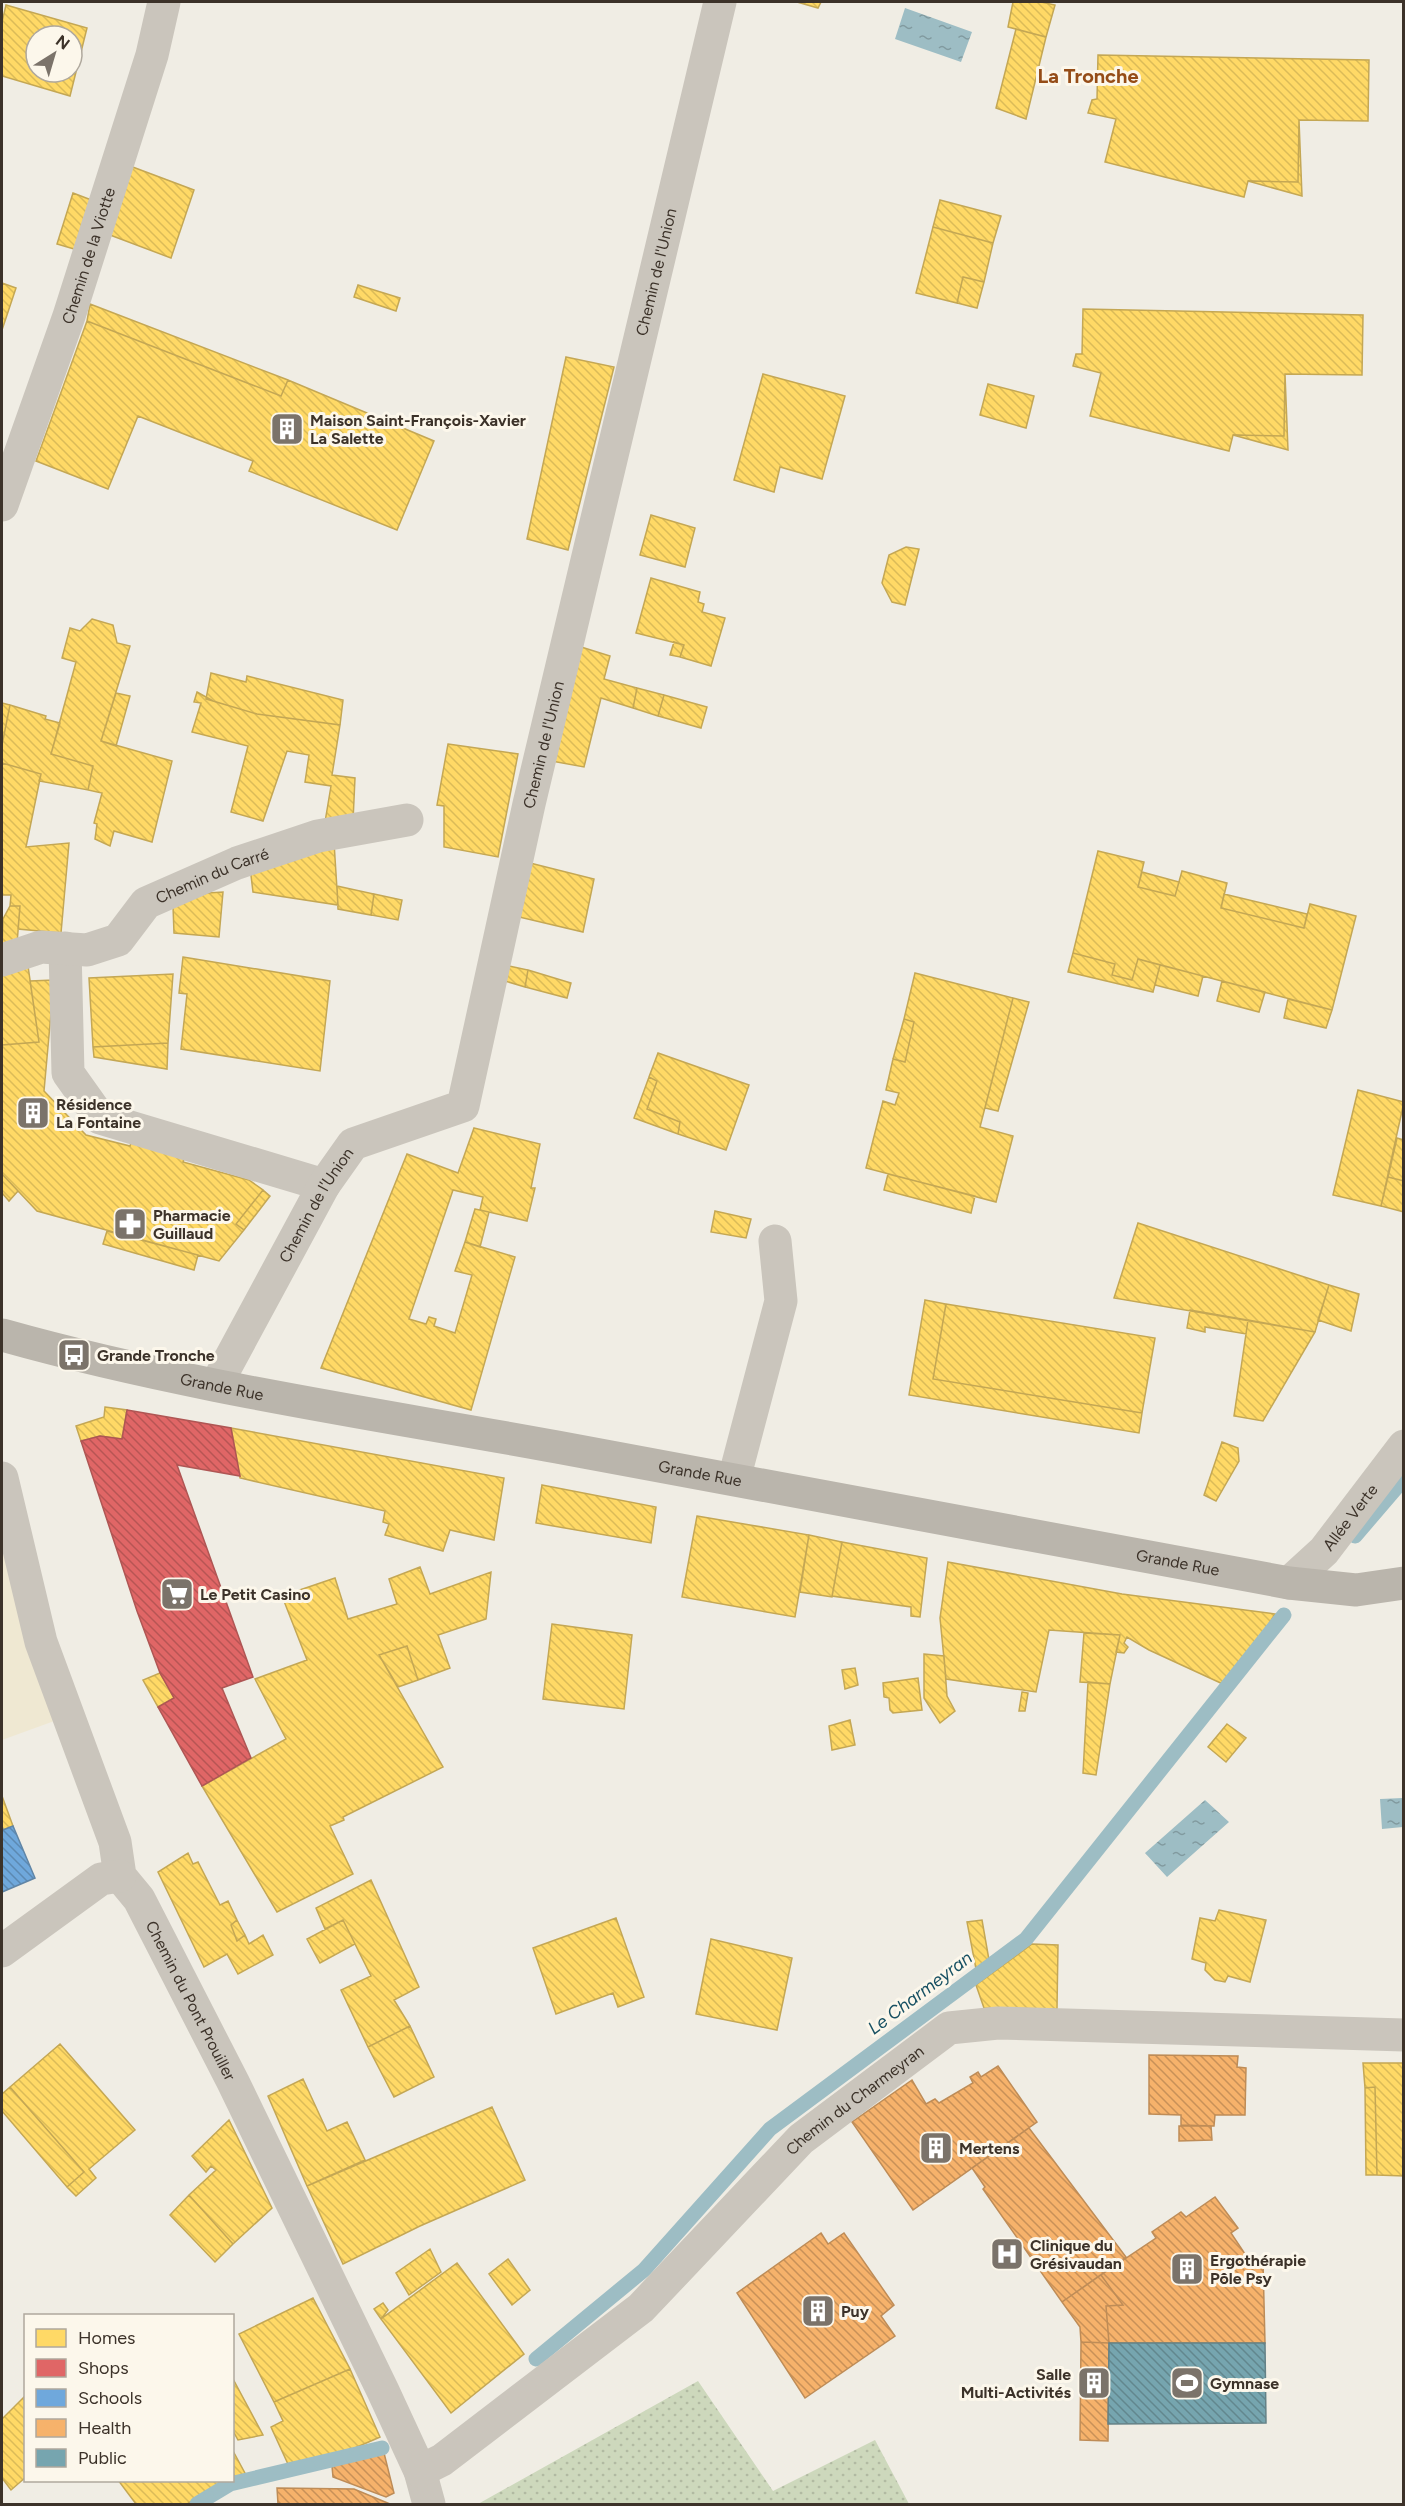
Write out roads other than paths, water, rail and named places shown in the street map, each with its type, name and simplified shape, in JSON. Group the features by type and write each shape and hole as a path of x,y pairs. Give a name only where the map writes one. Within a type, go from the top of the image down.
{"street":[{"name":"Chemin de la Viotte","path":"2,505 69,316 152,55 164,2"},
{"name":"Chemin de l'Union","path":"216,1385 324,1185 353,1144 463,1106 529,804 720,2"},
{"name":"Chemin du Carré","path":"2,960 41,946 87,950 118,940 146,903 237,863 318,836 407,820"},
{"path":"65,948 68,1072 100,1118 324,1185"},
{"path":"734,1479 781,1301 775,1241"},
{"name":"Grande Rue","path":"2,1335 74,1355 216,1385 1289,1583 1356,1590 1404,1583"},
{"name":"Allée Verte","path":"1289,1583 1324,1551 1404,1446"},
{"path":"2,1478 41,1641 115,1842 120,1876 100,1879 2,1951"},
{"name":"Chemin du Pont Prouiller","path":"120,1876 139,1899 232,2082 420,2471 429,2505"},
{"name":"Chemin du Charmeyran","path":"420,2471 442,2460 641,2308 801,2139 949,2028 998,2023 1404,2035"}],"water":[{"path":"905,8 972,32 961,62 895,39"},
{"path":"1403,1798 1403,1827 1382,1829 1380,1799"},
{"path":"1205,1800 1229,1822 1167,1877 1145,1853"}],"waterway":[{"name":"Le Charmeyran","path":"1355,1536 1404,1479"},
{"name":"Le Charmeyran","path":"536,2359 644,2270 770,2129 1026,1939 1284,1615"},
{"name":"Le Charmeyran","path":"197,2504 230,2484 382,2448"}],"place":[{"name":"Maison Saint-François-Xavier La Salette","path":"287,429"},
{"name":"Résidence La Fontaine","path":"33,1113"},
{"name":"Pharmacie Guillaud","path":"130,1224"},
{"name":"Grande Tronche","path":"74,1355"},
{"name":"Le Petit Casino","path":"177,1594"},
{"name":"Mertens","path":"936,2148"},
{"name":"Clinique du Grésivaudan","path":"1007,2254"},
{"name":"Ergothérapie Pôle Psy","path":"1187,2269"},
{"name":"Puy","path":"818,2311"},
{"name":"Salle Multi-Activités","path":"1094,2383"},
{"name":"Gymnase","path":"1187,2383"}],"district":[{"name":"La Tronche","path":"1088,76"}]}
